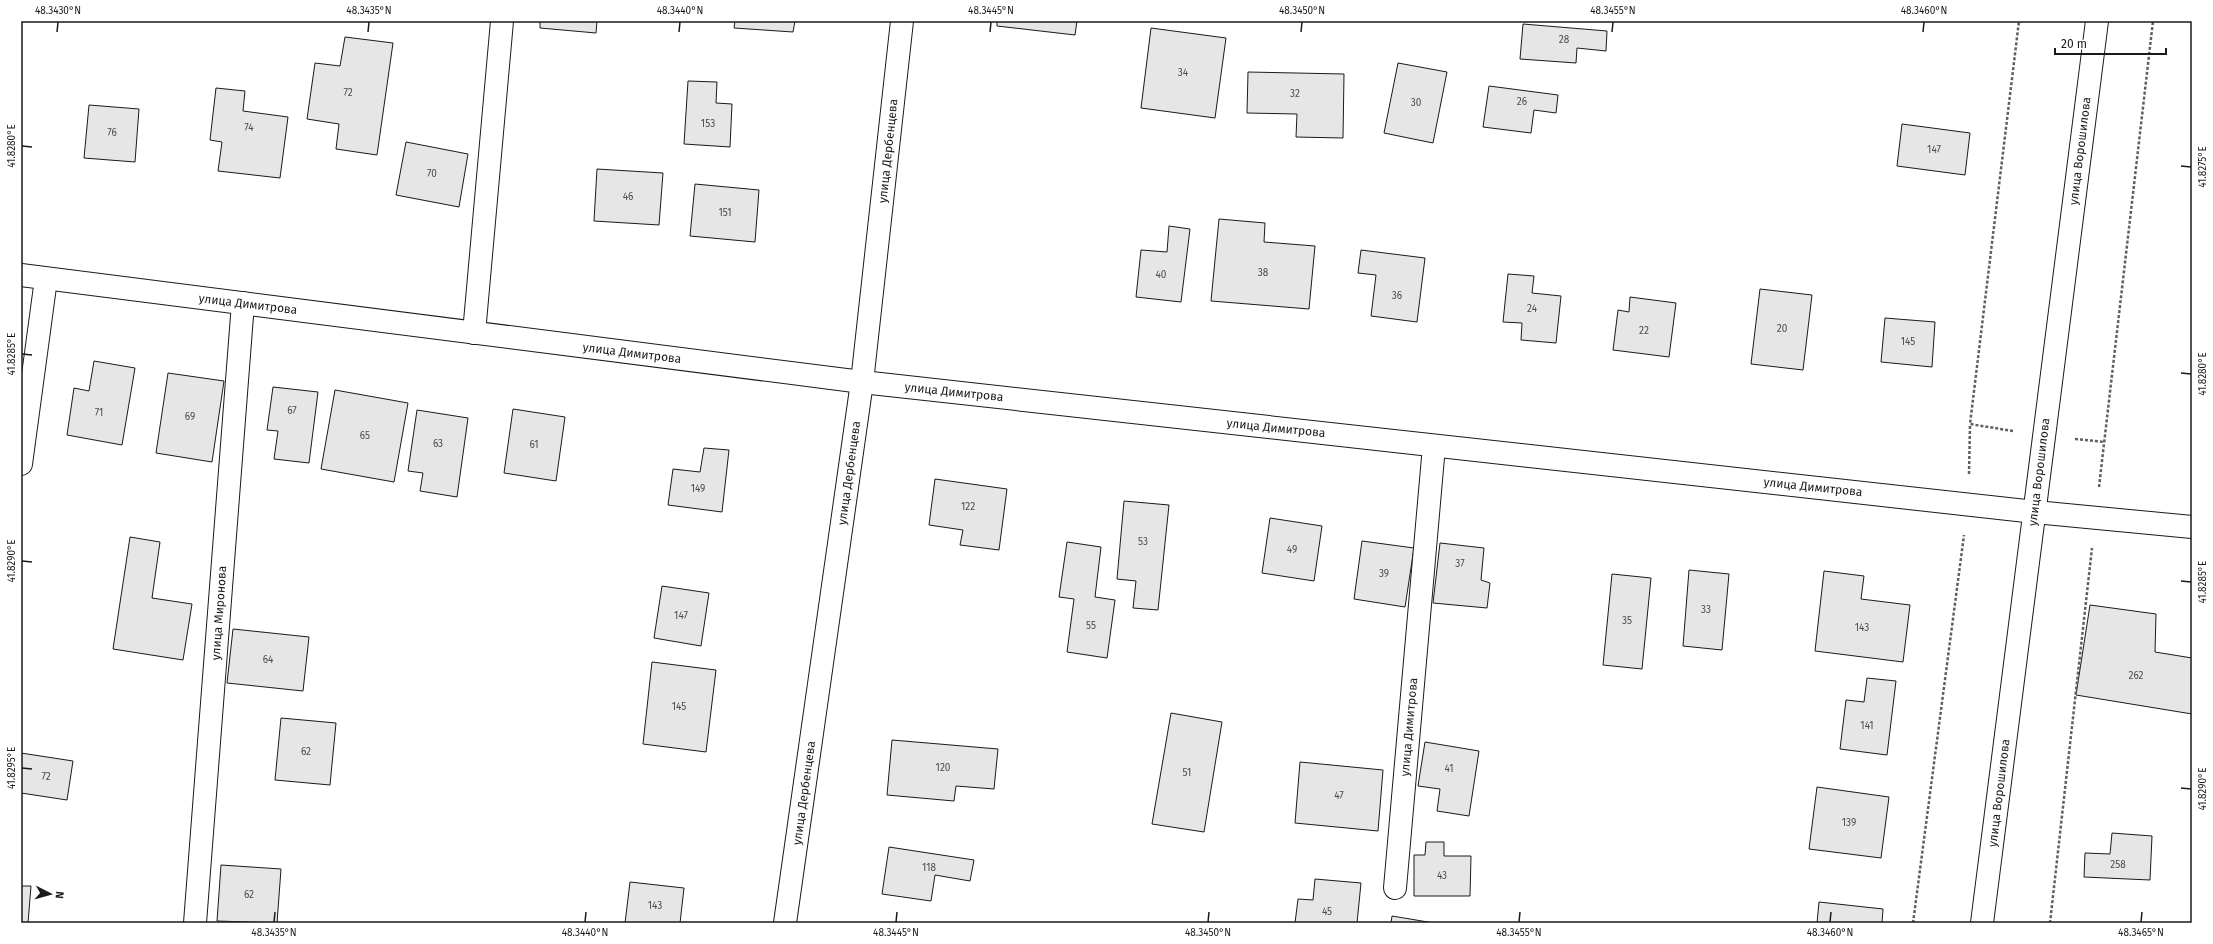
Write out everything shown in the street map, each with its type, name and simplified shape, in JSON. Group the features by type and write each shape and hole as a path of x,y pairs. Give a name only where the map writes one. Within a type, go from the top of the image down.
{"street":[{"path":"474,333 502,21"},
{"name":"улица Дербенцева","path":"785,923 862,382 902,21"},
{"name":"улица Ворошилова","path":"1982,923 2097,21"},
{"name":"улица Димитрова","path":"21,275 862,382 1968,505 2192,526"},
{"path":"21,464 46,279"},
{"name":"улица Миронова","path":"195,923 243,303"},
{"name":"улица Димитрова","path":"1395,888 1434,446"}],"path":[{"path":"1913,923 1968,505 1970,424 2019,21"},
{"path":"2050,923 2153,21"},
{"path":"1970,424 2044,436 2104,442"}],"building":[{"path":"540,21 597,21 596,33 540,28"},
{"path":"735,21 795,21 793,32 734,28"},
{"path":"997,21 1077,21 1075,35 997,26"},
{"path":"1523,24 1607,31 1606,51 1577,48 1576,63 1520,59"},
{"path":"1151,28 1226,38 1215,118 1141,108"},
{"path":"345,37 393,43 377,155 336,149 339,124 307,119 315,63 340,66"},
{"path":"1398,63 1447,72 1433,143 1384,133"},
{"path":"1248,72 1344,74 1343,138 1296,137 1297,114 1247,113"},
{"path":"688,81 717,82 716,103 732,104 730,147 684,144"},
{"path":"1489,86 1558,95 1556,113 1534,110 1531,133 1483,127"},
{"path":"216,88 245,91 243,111 288,117 280,178 218,171 222,142 210,140"},
{"path":"89,105 139,109 135,162 84,158"},
{"path":"1902,124 1970,133 1965,175 1897,166"},
{"path":"406,142 468,154 459,207 396,195"},
{"path":"597,169 663,173 659,225 594,221"},
{"path":"695,184 759,190 755,242 690,236"},
{"path":"1219,219 1265,223 1264,242 1315,246 1309,309 1211,301"},
{"path":"1169,226 1190,229 1181,302 1136,297 1141,250 1167,252"},
{"path":"1361,250 1425,258 1417,322 1371,316 1376,275 1358,273"},
{"path":"1508,274 1534,276 1532,293 1561,296 1556,343 1521,340 1522,323 1503,322"},
{"path":"1760,289 1812,295 1803,370 1751,364"},
{"path":"1630,297 1676,303 1669,357 1613,350 1618,310 1629,312"},
{"path":"1885,318 1935,322 1932,367 1881,362"},
{"path":"94,361 135,368 122,445 67,435 74,388 89,391"},
{"path":"168,373 224,381 212,462 156,453"},
{"path":"273,387 318,392 309,463 274,459 278,431 267,430"},
{"path":"335,390 408,403 394,482 321,469"},
{"path":"513,409 565,417 556,481 504,473"},
{"path":"417,410 468,418 457,497 420,491 423,473 408,471"},
{"path":"704,448 729,450 722,512 668,505 673,469 700,472"},
{"path":"935,479 1007,489 999,550 960,545 963,530 929,525"},
{"path":"1124,501 1169,505 1158,610 1133,608 1136,581 1117,579"},
{"path":"1270,518 1322,526 1314,581 1262,573"},
{"path":"130,537 160,542 152,598 192,604 183,660 113,649"},
{"path":"1362,541 1414,548 1405,607 1354,599"},
{"path":"1067,542 1101,547 1095,597 1115,600 1107,658 1067,652 1074,599 1059,597"},
{"path":"1440,543 1484,548 1481,580 1490,583 1487,608 1433,603"},
{"path":"1689,570 1729,574 1722,650 1683,646"},
{"path":"1824,571 1864,576 1861,599 1910,605 1903,662 1815,651"},
{"path":"1612,574 1651,578 1642,669 1603,665"},
{"path":"662,586 709,593 701,646 654,638"},
{"path":"2090,605 2156,614 2155,652 2192,658 2192,714 2076,695"},
{"path":"233,629 309,637 303,691 227,683"},
{"path":"652,662 716,670 706,752 643,744"},
{"path":"1867,678 1896,681 1887,755 1840,749 1846,700 1864,702"},
{"path":"1171,713 1222,722 1204,832 1152,824"},
{"path":"281,718 336,723 330,785 275,780"},
{"path":"892,740 998,749 994,789 956,786 954,801 887,795"},
{"path":"1425,742 1479,751 1469,816 1437,811 1440,789 1418,786"},
{"path":"21,753 73,761 67,800 21,793"},
{"path":"1300,762 1383,770 1378,831 1295,823"},
{"path":"1817,787 1889,797 1881,858 1809,849"},
{"path":"2112,833 2152,836 2150,880 2084,877 2085,853 2110,854"},
{"path":"1426,842 1444,842 1444,856 1471,856 1470,896 1414,896 1414,855 1425,855"},
{"path":"889,847 974,860 970,881 935,875 931,901 882,894"},
{"path":"221,865 281,869 277,923 217,921"},
{"path":"1315,879 1361,883 1357,923 1295,923 1298,899 1313,900"},
{"path":"630,882 684,888 680,923 625,923"},
{"path":"21,886 31,886 28,923 21,923"},
{"path":"1819,902 1883,909 1882,923 1817,923"},
{"path":"1392,916 1434,923 1391,923"}]}
